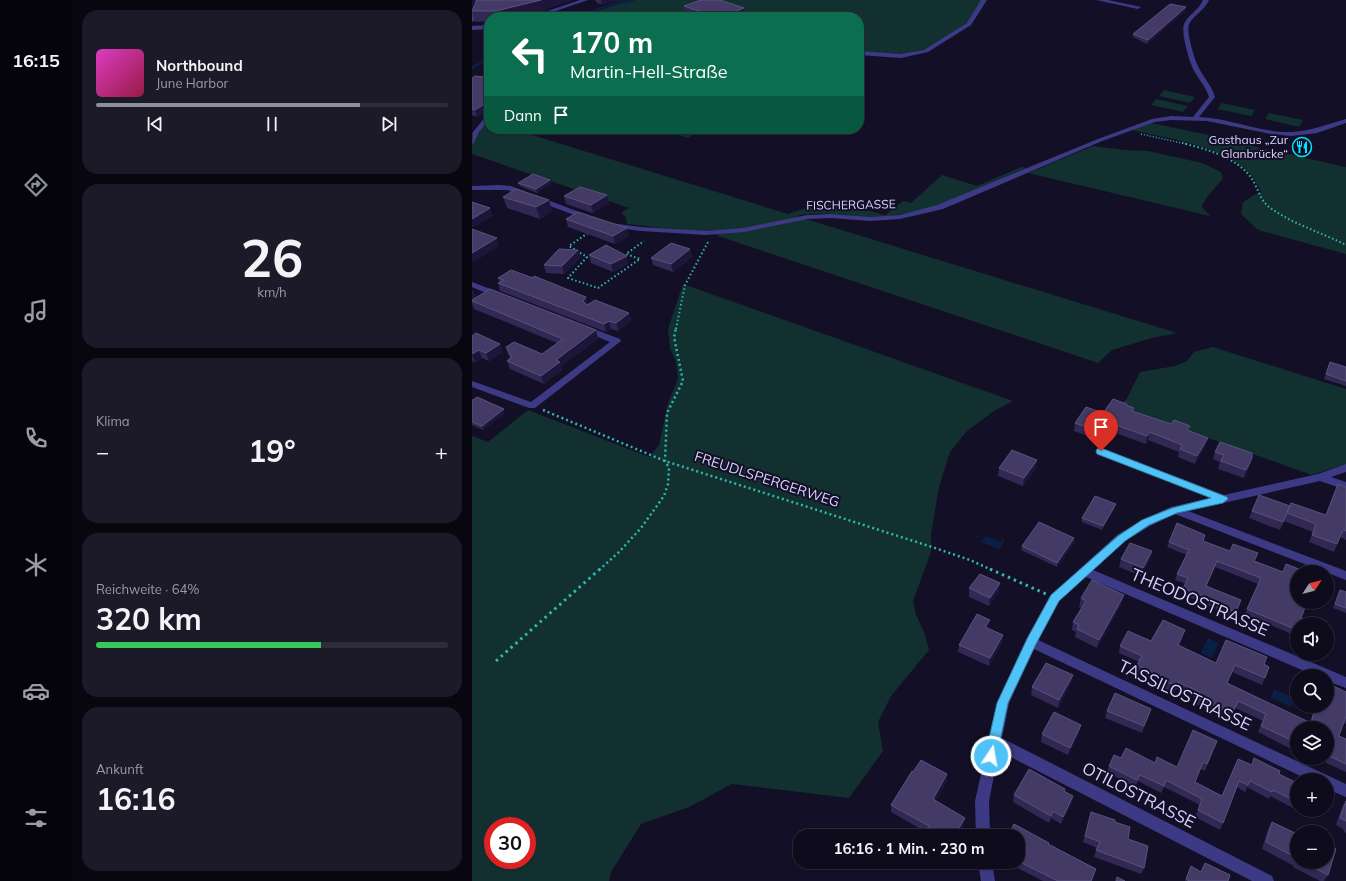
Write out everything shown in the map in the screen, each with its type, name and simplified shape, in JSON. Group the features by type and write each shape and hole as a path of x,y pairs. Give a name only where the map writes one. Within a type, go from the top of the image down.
{"street":[{"path":"548,12 585,0"},
{"path":"864,54 901,56 914,54 933,48 968,24 984,0"},
{"path":"1100,0 1138,7"},
{"path":"1195,118 1212,97 1209,87 1194,65 1185,30 1187,23 1203,7 1206,0"},
{"path":"472,20 478,5"},
{"path":"472,28 484,27"},
{"name":"FISCHERGASSE","path":"604,223 613,226 641,229 713,233 756,228 807,216 886,219 920,213 940,207 1108,136 1154,120 1195,118 1271,132 1291,134 1317,131 1346,121"},
{"path":"472,142 476,132 484,122"},
{"path":"472,188 508,188 593,219"},
{"path":"472,284 505,298"},
{"path":"472,384 532,406 617,341 580,327"},
{"path":"1101,451 1223,499"},
{"path":"983,829 982,801 1003,703 1031,642 1055,598 1121,538 1146,523 1175,510 1320,477 1346,468"},
{"path":"1320,477 1346,486"},
{"path":"1175,510 1346,576"},
{"name":"THEODOSTRASSE","path":"1084,571 1346,683"},
{"name":"TASSILOSTRASSE","path":"1031,642 1309,773"},
{"name":"OTILOSTRASSE","path":"994,741 1267,881"},
{"path":"1334,785 1346,791"},
{"path":"986,869 988,881"}],"path":[{"path":"1125,131 1197,147 1225,158 1250,176 1255,182 1262,200 1278,213 1346,245"},
{"path":"604,223 569,246 587,257 568,278 598,288 640,259 626,254 644,241"},
{"path":"496,661 619,552 641,528 664,496 668,484 668,468 665,461 667,414 683,381 674,337 685,285 713,233"},
{"name":"FREUDLSPERGERWEG","path":"532,406 665,461 970,560 1055,598"}],"green space":[{"path":"983,0 970,20 931,48 904,54 864,52 864,12 737,12 707,3 683,12 595,12 621,3 619,1"},
{"path":"1164,90 1195,97 1190,103 1159,96"},
{"path":"1156,99 1188,106 1183,112 1151,105"},
{"path":"1222,103 1255,110 1251,116 1217,109"},
{"path":"1269,113 1303,120 1299,127 1265,119"},
{"path":"1151,123 1346,167 1346,254 1258,230 1241,214 1243,202 1261,192 1253,177 1240,165 1206,148 1187,142 1132,130"},
{"path":"484,126 484,134 529,134 788,214 830,200 885,215 903,201 911,203 942,175 977,186 1021,167 1027,168 931,208 910,213 880,217 825,214 805,214 796,216 1177,333 1152,338 1112,350 1098,363 718,236 715,231 689,231 627,224 626,217 621,213 629,208 472,154 472,132 478,133"},
{"path":"674,134 694,134 688,138"},
{"path":"1093,146 1148,151 1202,163 1221,172 1223,178 1202,207 1210,216 1028,173"},
{"path":"683,284 1013,401 994,411 967,431 950,452 939,487 931,535 931,552 913,601 916,615 924,632 929,650 891,696 878,722 883,751 849,798 732,784 689,807 641,824 611,872 609,881 472,881 472,436 488,442 528,410 649,457 659,445 668,403 678,379 676,362 670,348 668,329"},
{"path":"1213,347 1346,389 1346,464 1312,475 1118,406 1126,400 1140,372 1175,366 1187,361 1194,352"}],"water":[{"path":"986,536 1000,542 1002,539 1005,540 999,549 981,542"},
{"path":"1208,638 1219,643 1212,658 1201,653"},
{"path":"1274,689 1290,696 1290,707 1271,698"}],"building":[{"path":"477,0 541,0 496,11 472,11"},
{"path":"701,0 720,0 744,8 734,12 701,12 684,6"},
{"path":"1170,4 1186,7 1148,40 1133,34"},
{"path":"475,76 484,77 484,104 475,110 472,109 472,78"},
{"path":"533,174 550,180 536,189 518,183"},
{"path":"580,187 607,195 591,205 564,196"},
{"path":"516,189 549,200 536,207 503,197"},
{"path":"472,202 490,208 472,219"},
{"path":"578,212 627,228 613,236 566,219"},
{"path":"472,229 497,238 472,253"},
{"path":"671,243 690,249 671,264 651,258"},
{"path":"606,245 627,256 611,264 589,255"},
{"path":"559,249 578,250 562,266 544,265"},
{"path":"511,270 533,278 534,276 586,297 583,301 587,305 595,300 629,313 616,323 609,321 604,324 498,283 504,280 498,278"},
{"path":"490,289 596,330 556,360 560,362 541,376 507,361 512,357 506,347 514,342 542,354 563,339 472,301"},
{"path":"476,333 500,344 486,353 479,350 472,354 472,336"},
{"path":"1330,362 1346,367 1346,381 1326,374"},
{"path":"477,397 504,409 482,426 472,422 472,400"},
{"path":"1113,399 1134,408 1132,411 1171,424 1174,420 1190,426 1187,430 1208,438 1197,456 1180,449 1182,445 1150,432 1147,436 1102,420 1095,430 1075,423 1086,407 1103,413"},
{"path":"1220,442 1252,453 1252,458 1246,470 1221,461 1224,455 1215,452"},
{"path":"1012,450 1037,460 1024,478 999,468"},
{"path":"1338,484 1346,487 1346,531 1343,530 1337,544 1312,535 1316,524 1287,513 1283,522 1252,511 1259,495 1290,506 1291,503 1326,515"},
{"path":"1095,496 1116,504 1103,526 1082,518"},
{"path":"1039,522 1074,538 1057,563 1022,546"},
{"path":"1177,523 1205,535 1203,541 1230,551 1233,544 1258,553 1254,561 1283,572 1286,564 1290,566 1290,609 1304,609 1301,617 1290,617 1290,627 1247,609 1261,578 1217,561 1206,586 1241,600 1236,612 1183,588 1188,578 1177,574 1189,550 1169,542"},
{"path":"1130,543 1152,551 1143,568 1121,559"},
{"path":"980,574 1000,583 990,598 969,588"},
{"path":"1092,580 1124,595 1099,640 1077,629 1079,625 1073,622 1086,601 1081,598"},
{"path":"1340,590 1346,592 1346,608 1335,604"},
{"path":"977,614 990,620 985,627 1003,635 990,658 959,645"},
{"path":"1163,620 1185,630 1178,645 1216,663 1226,640 1267,657 1264,664 1269,667 1265,678 1235,665 1227,683 1307,721 1290,721 1290,740 1261,726 1266,714 1238,701 1232,714 1197,698 1200,692 1178,682 1177,686 1157,678 1158,675 1137,665 1142,656 1120,646 1128,631 1151,641"},
{"path":"1046,663 1073,675 1059,700 1032,687"},
{"path":"1334,686 1346,692 1346,716 1339,736 1346,739 1346,764 1334,758 1334,721 1312,721 1314,713 1334,713"},
{"path":"1115,693 1151,709 1144,726 1107,711"},
{"path":"1054,712 1081,725 1070,748 1042,734"},
{"path":"1193,730 1217,741 1207,764 1203,762 1195,782 1222,796 1238,759 1252,765 1254,758 1280,771 1279,774 1290,780 1290,798 1273,790 1272,792 1250,781 1248,785 1239,781 1223,823 1198,810 1202,799 1166,780 1164,786 1140,775 1137,780 1109,766 1114,755 1121,758 1126,748 1155,763 1157,757 1177,767"},
{"path":"921,760 947,774 933,799 965,818 958,829 927,829 929,826 891,805 912,771 913,772"},
{"path":"1029,769 1065,789 1064,791 1073,796 1063,817 1053,811 1051,816 1014,795"},
{"path":"1346,801 1346,821 1340,818"},
{"path":"1091,812 1130,827 1128,839 1148,846 1144,868 1096,850 1100,842 1085,836"},
{"path":"1272,822 1290,831 1290,854 1266,842"},
{"path":"1014,824 1023,829 1012,829"},
{"path":"1025,830 1049,843 1048,844 1096,869 1091,881 1058,881 1025,864"},
{"path":"1205,863 1230,875 1228,881 1189,881 1186,879 1191,866 1201,872"},
{"path":"1316,869 1330,869 1328,875"},
{"path":"1117,877 1125,881 1116,881"}],"waterway":[{"path":"590,12 613,4 633,0"},
{"path":"472,68 484,61"}],"place":[{"name":"Gasthaus „Zur Glanbrücke“","path":"1302,147"}],"route":[{"path":"991,756 1003,703 1031,642 1055,598 1121,538 1146,523 1175,510 1223,499 1101,451"}]}
